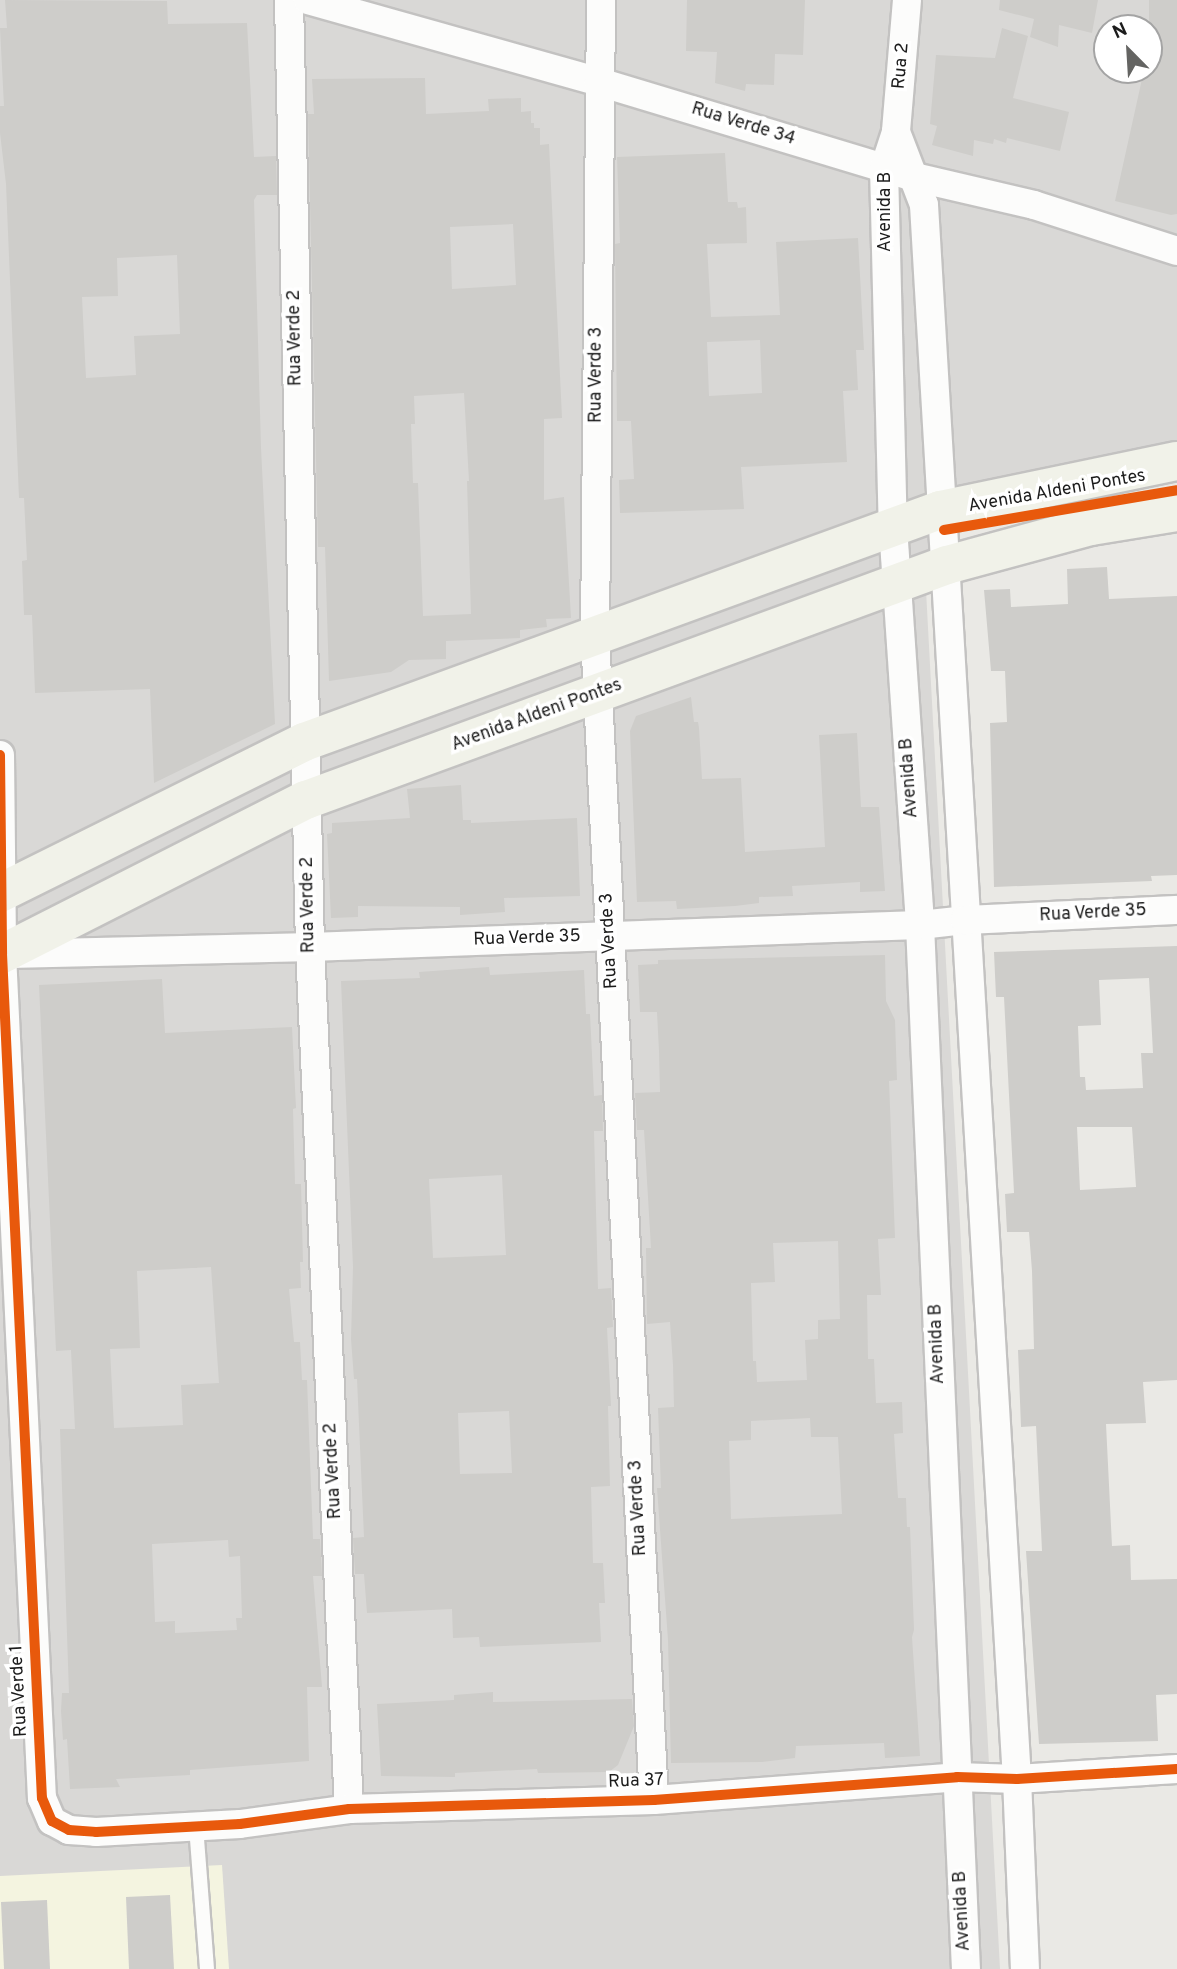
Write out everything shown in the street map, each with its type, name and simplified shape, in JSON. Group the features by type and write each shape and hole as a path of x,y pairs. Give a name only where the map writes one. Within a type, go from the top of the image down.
{"main road":[{"name":"Avenida Aldeni Pontes","path":"1,892 304,742 940,510 1177,461"},
{"name":"Avenida Aldeni Pontes","path":"1,955 306,800 947,565 1091,526 1177,512"}],"street":[{"name":"Rua Verde 2","path":"289,0 310,947 349,1809"},
{"name":"Rua Verde 34","path":"308,0 599,82 914,177 1034,205 1177,251"},
{"name":"Rua Verde 3","path":"601,0 595,636 654,1800"},
{"name":"Rua 2","path":"896,132 907,0"},
{"name":"Avenida B","path":"896,132 884,168 893,527 920,925 966,1969"},
{"name":"Avenida B","path":"896,132 925,214 940,510 947,565 965,920 1017,1779 1025,1969"},
{"name":"Rua Verde 1","path":"0,755 1,955 42,1798 52,1821 69,1830 96,1832"},
{"name":"Rua Verde 35","path":"1,955 920,925 965,920 1177,910"},
{"name":"Rua 37","path":"96,1832 240,1824 349,1809 654,1800 957,1777 1017,1779 1177,1769"}],"lane":[{"path":"195,1826 207,1969"}],"shaded area":[{"path":"0,0 1177,0 1177,473 995,514 924,553 1000,1969 0,1969"},
{"path":"222,1865 229,1969 0,1969 0,1876"}],"building":[{"path":"5,0 167,1 168,24 247,23 254,157 276,156 277,195 257,195 254,200 261,448 275,724 154,783 150,689 35,693 32,615 24,615 22,561 27,560 24,498 19,498 6,184 0,133 0,106 4,106 0,28 7,28","holes":["177,255 180,334 134,336 136,375 86,378 82,297 118,296 117,258"]},
{"path":"687,0 805,0 803,55 775,54 774,85 746,84 745,91 715,83 717,52 686,51"},
{"path":"1000,0 1098,0 1095,14 1093,14 1092,33 1059,25 1058,47 1030,37 1034,19 999,10"},
{"path":"1149,0 1177,0 1177,214 1171,215 1115,201 1141,84 1163,84 1163,14 1149,14"},
{"path":"1002,28 1028,36 1013,98 1069,112 1060,151 1007,138 1006,143 994,139 993,144 974,140 973,156 932,145 937,126 930,124 936,55 995,58"},
{"path":"425,78 426,114 489,111 488,99 521,98 521,112 531,111 531,123 534,123 534,128 540,128 540,145 549,144 562,418 544,419 544,500 564,497 571,618 546,619 547,627 520,630 520,638 446,641 446,659 409,660 391,672 329,681 325,547 318,547 308,114 314,114 312,79","holes":["513,224 516,285 452,289 450,227","464,393 469,481 471,614 423,616 418,483 413,483 411,424 415,424 414,396"]},
{"path":"725,153 728,202 737,202 738,208 746,207 747,243 707,244 711,317 780,315 776,242 858,238 864,350 856,350 858,390 843,391 847,462 741,467 744,509 620,513 619,480 634,479 631,421 617,421 615,244 620,243 617,157","holes":["760,340 762,393 709,396 707,342"]},
{"path":"1107,567 1109,599 1177,596 1177,875 1151,876 1152,881 994,887 990,723 1007,722 1005,671 991,671 984,590 1010,589 1011,607 1068,604 1067,569"},
{"path":"691,697 694,722 698,722 699,728 702,779 741,778 745,852 825,847 819,735 857,733 861,807 879,807 885,891 860,892 860,882 792,886 793,896 759,897 759,903 735,906 677,909 676,901 637,902 630,731 636,716"},
{"path":"461,785 463,820 471,820 471,823 577,818 580,896 504,898 505,912 460,915 460,907 358,906 358,917 331,918 327,834 332,833 332,823 410,818 407,789"},
{"path":"1177,946 1177,1380 1143,1382 1146,1423 1106,1424 1112,1546 1130,1545 1131,1580 1177,1579 1177,1694 1156,1695 1158,1741 1039,1744 1026,1551 1042,1551 1036,1426 1021,1427 1018,1350 1034,1349 1032,1271 1029,1232 1007,1232 1005,1194 1014,1193 1004,997 996,997 994,952","holes":["1149,978 1153,1053 1141,1053 1143,1088 1086,1090 1085,1077 1080,1077 1078,1026 1101,1025 1099,980","1077,1127 1132,1127 1136,1187 1080,1190"]},
{"path":"885,955 886,1001 895,1020 897,1080 889,1081 895,1238 878,1239 881,1295 867,1295 868,1359 874,1359 876,1403 902,1402 903,1433 894,1434 898,1498 906,1498 907,1527 910,1527 914,1630 912,1637 920,1756 885,1758 884,1743 796,1746 795,1758 762,1762 671,1763 668,1640 657,1488 661,1488 658,1408 674,1407 673,1365 670,1322 647,1324 646,1248 651,1248 644,1130 637,1130 635,1093 660,1092 657,1012 640,1012 638,965 658,964 658,960","holes":["838,1241 840,1319 818,1320 818,1339 805,1340 807,1380 757,1382 756,1361 753,1361 751,1283 775,1282 773,1243","810,1418 811,1437 838,1437 842,1514 731,1519 729,1441 751,1440 751,1421"]},
{"path":"489,967 490,975 584,970 586,1014 590,1014 594,1096 602,1095 603,1131 594,1131 598,1289 611,1288 613,1327 607,1328 611,1406 608,1406 610,1486 591,1487 593,1563 603,1563 605,1603 599,1603 601,1642 480,1647 479,1637 453,1638 452,1609 367,1613 364,1574 355,1574 353,1538 364,1537 357,1379 354,1379 351,1339 353,1267 341,981 420,978 419,972","holes":["502,1175 506,1255 433,1258 429,1179","509,1411 512,1473 460,1474 458,1413"]},
{"path":"162,979 165,1033 292,1027 296,1108 293,1109 295,1184 301,1184 303,1262 300,1262 301,1288 289,1289 294,1342 300,1342 302,1380 307,1380 313,1539 320,1539 322,1576 313,1576 322,1687 307,1687 309,1761 190,1770 190,1775 116,1779 120,1787 70,1789 67,1739 63,1740 61,1711 62,1693 69,1693 60,1429 75,1429 71,1350 56,1351 39,985","holes":["211,1267 219,1383 181,1385 183,1425 114,1428 110,1349 140,1348 137,1271","228,1540 229,1557 240,1556 242,1618 236,1618 237,1630 175,1633 175,1621 155,1622 152,1544"]},
{"path":"493,1692 493,1702 632,1699 634,1726 618,1765 609,1772 538,1773 537,1769 455,1773 455,1777 381,1776 377,1704 454,1700 454,1695"},
{"path":"170,1895 174,1969 129,1969 126,1897"},
{"path":"47,1900 50,1969 4,1969 1,1902"}],"cycle path":[{"path":"944,530 1177,490"},
{"path":"0,755 2,954 42,1798 52,1821 69,1830 96,1832 240,1824 349,1809 654,1800 957,1777 1017,1779 1177,1769"}]}
